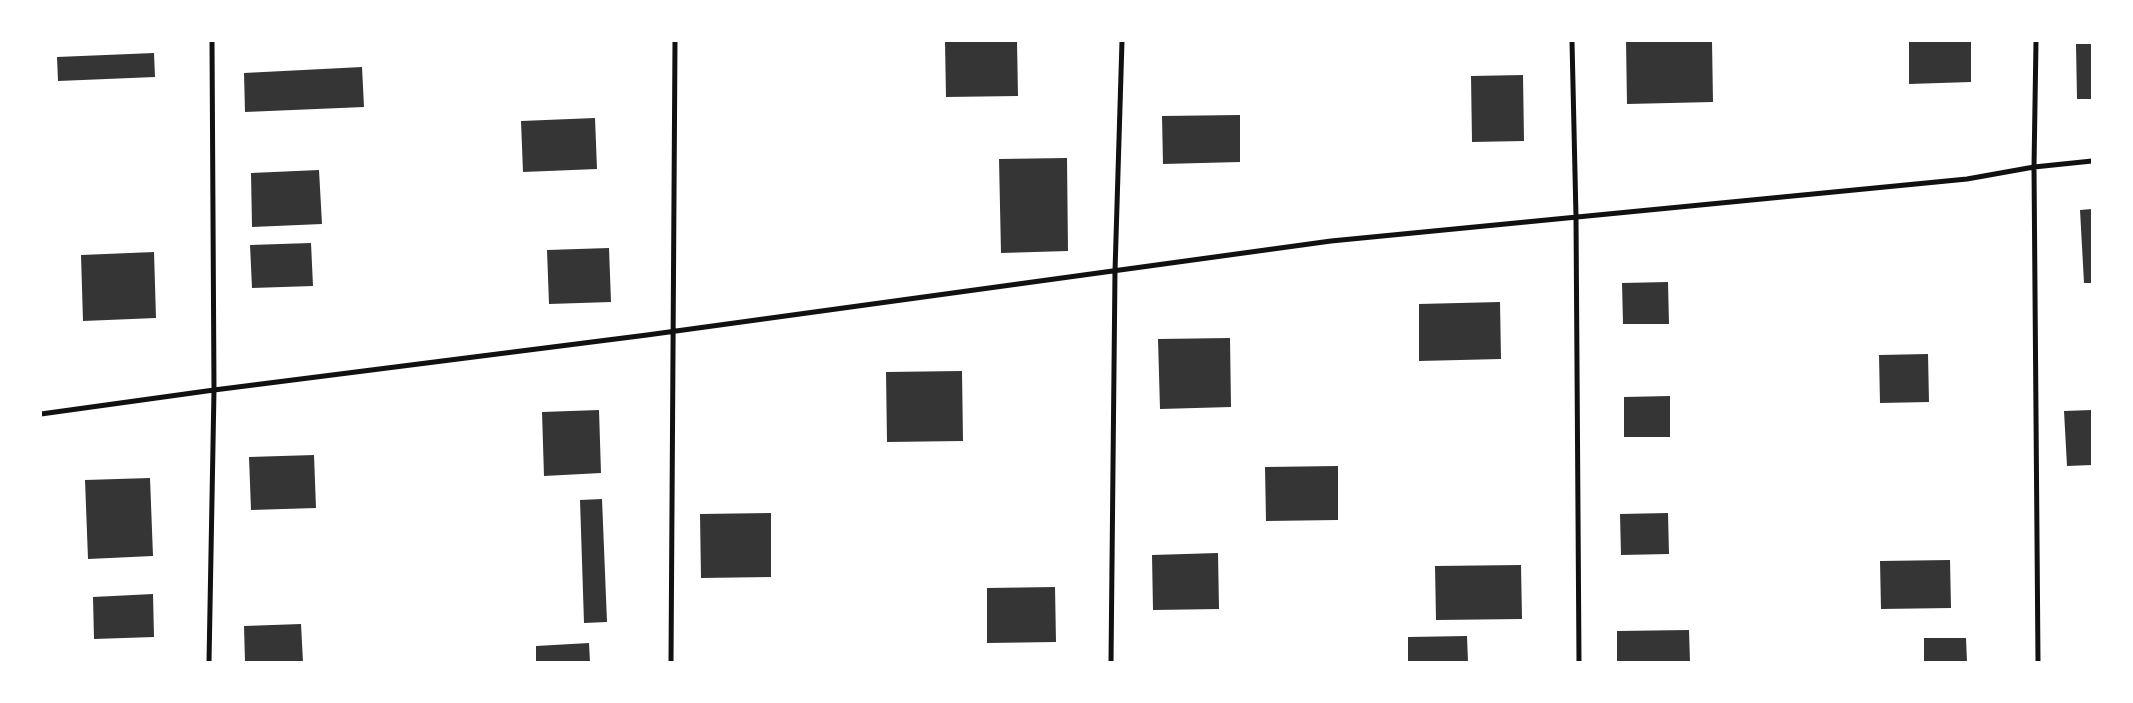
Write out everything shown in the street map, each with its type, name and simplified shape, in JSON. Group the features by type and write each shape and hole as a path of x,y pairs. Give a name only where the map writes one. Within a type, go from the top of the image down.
{"street":[{"path":"209,662 214,390 212,41"},
{"path":"671,662 675,41"},
{"path":"1111,662 1115,271 1122,41"},
{"path":"1572,41 1576,217 1579,662"},
{"path":"2036,41 2034,167 2038,662"},
{"path":"41,414 672,331 1332,241 1967,179 2034,167 2092,161"}],"building":[{"path":"1017,41 1018,96 946,97 945,42"},
{"path":"1626,41 1712,41 1713,102 1627,104"},
{"path":"1909,41 1971,41 1971,82 1909,84"},
{"path":"2076,44 2092,44 2092,99 2077,99"},
{"path":"154,53 155,77 58,81 57,57"},
{"path":"362,67 364,107 245,112 244,73"},
{"path":"1523,75 1524,141 1472,142 1471,76"},
{"path":"1240,115 1240,162 1163,164 1162,116"},
{"path":"595,118 597,169 523,172 521,121"},
{"path":"1067,158 1068,251 1001,253 999,159"},
{"path":"319,170 322,224 252,227 251,173"},
{"path":"2092,209 2092,283 2084,283 2080,210"},
{"path":"311,243 313,286 252,288 250,245"},
{"path":"609,248 611,302 549,304 547,250"},
{"path":"154,252 156,318 83,321 81,255"},
{"path":"1668,282 1669,324 1623,324 1622,283"},
{"path":"1500,302 1501,359 1419,361 1419,304"},
{"path":"1230,338 1231,407 1160,409 1158,339"},
{"path":"1928,354 1929,402 1880,403 1879,355"},
{"path":"962,371 963,441 887,442 886,372"},
{"path":"1670,396 1670,437 1624,437 1624,397"},
{"path":"599,410 601,473 544,476 542,412"},
{"path":"2092,410 2092,465 2067,466 2064,411"},
{"path":"314,455 316,508 251,510 249,457"},
{"path":"1338,466 1338,520 1266,521 1265,467"},
{"path":"150,478 153,556 88,559 85,480"},
{"path":"602,499 607,622 584,623 580,500"},
{"path":"771,513 771,577 701,578 700,514"},
{"path":"1668,513 1669,554 1621,555 1620,514"},
{"path":"1218,553 1219,609 1153,610 1152,555"},
{"path":"1950,560 1951,608 1881,609 1880,561"},
{"path":"1521,565 1522,619 1436,620 1435,566"},
{"path":"1055,587 1056,642 987,643 987,588"},
{"path":"153,594 154,637 94,639 93,597"},
{"path":"301,624 303,662 245,662 244,626"},
{"path":"1689,630 1690,662 1617,662 1617,631"},
{"path":"1467,636 1468,662 1408,662 1408,637"},
{"path":"1924,638 1966,638 1967,662 1924,662"},
{"path":"589,643 590,662 536,662 536,646"}]}
